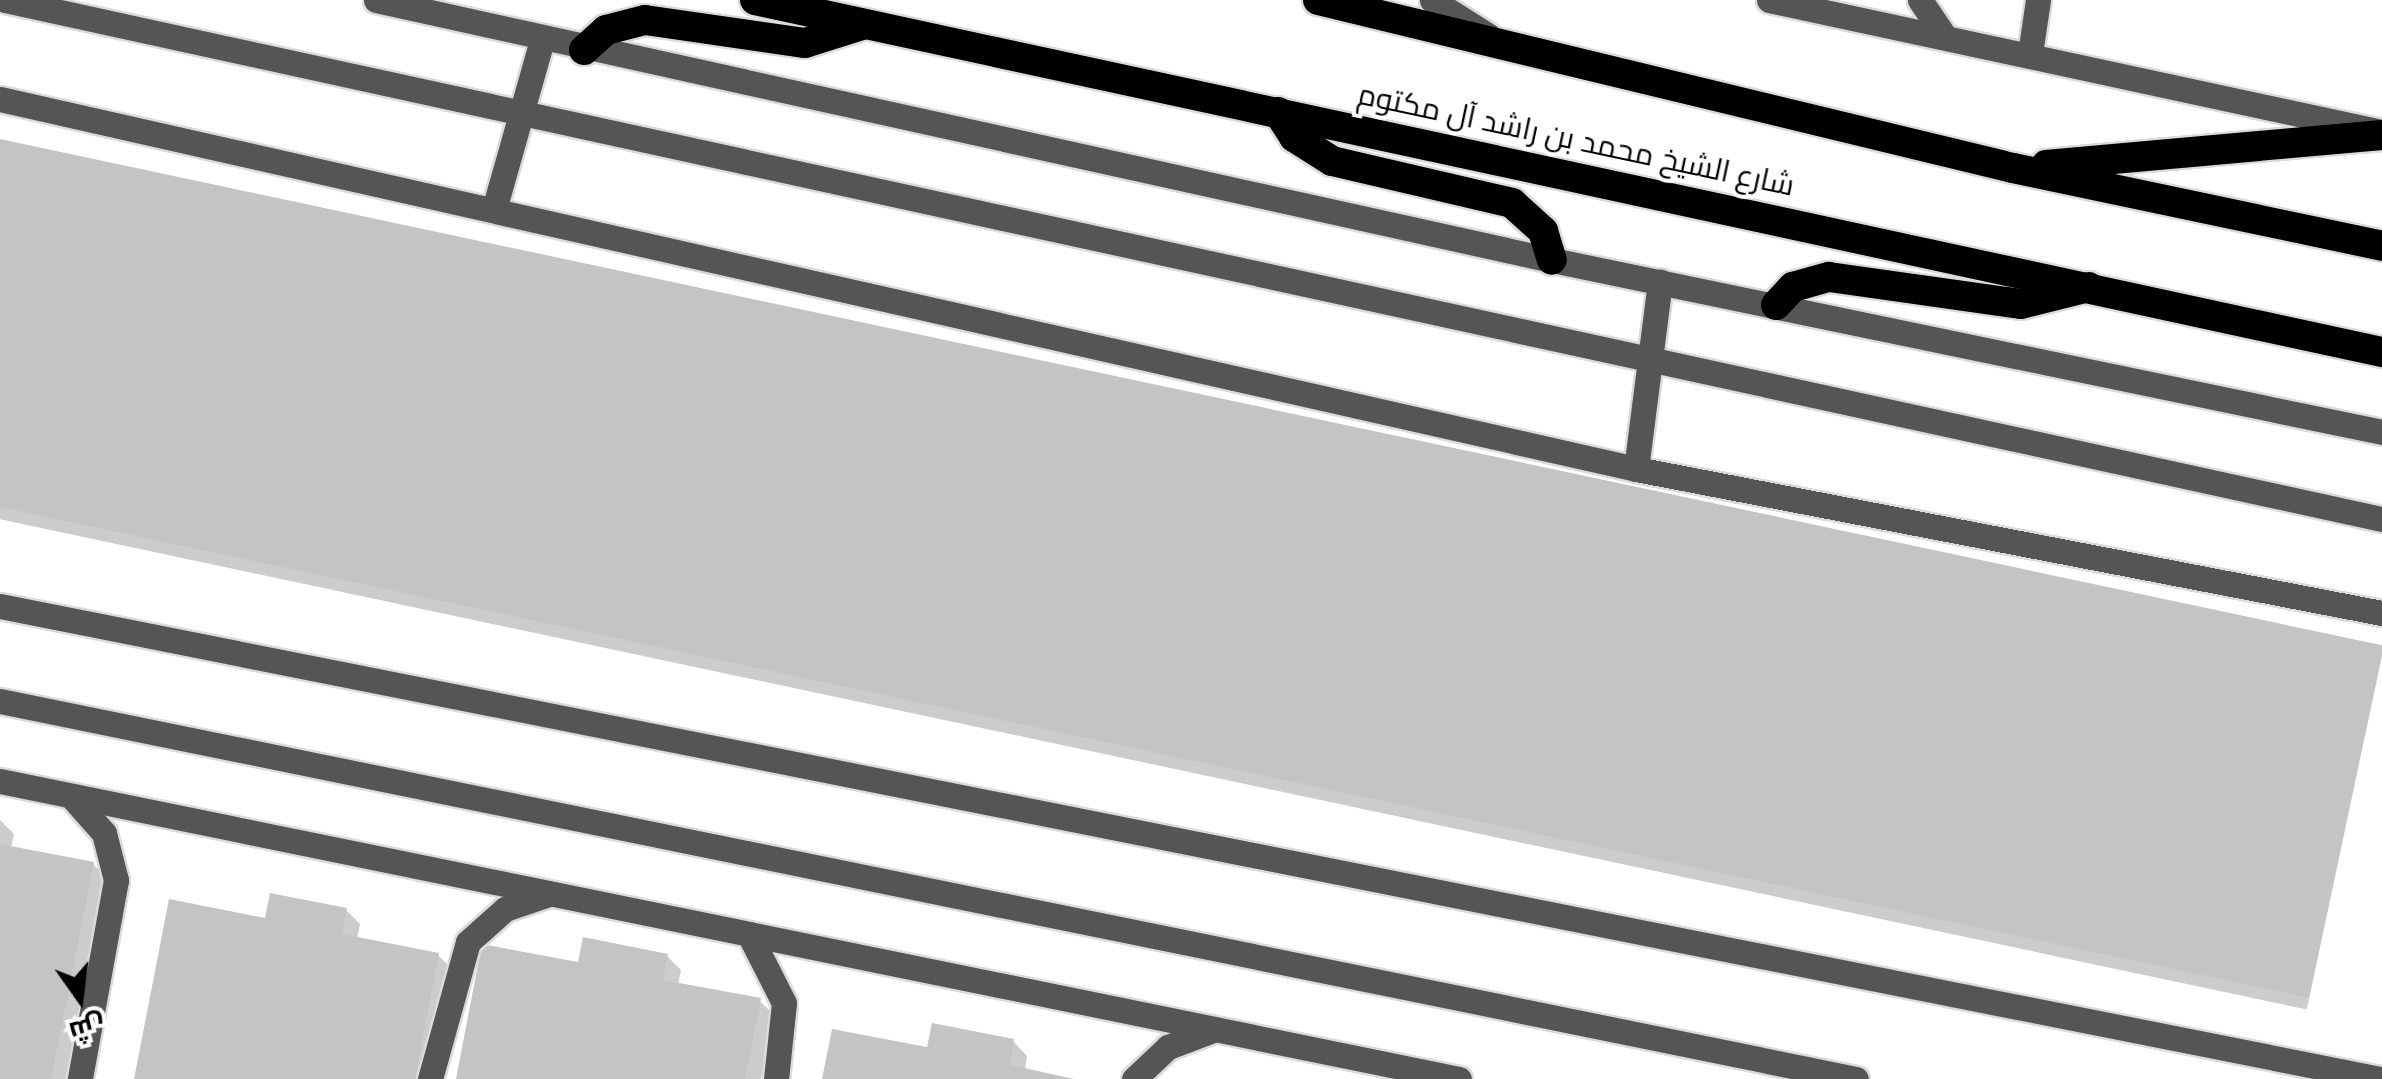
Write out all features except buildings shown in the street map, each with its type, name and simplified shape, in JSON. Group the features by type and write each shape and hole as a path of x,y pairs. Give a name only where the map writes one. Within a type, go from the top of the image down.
{"highway":[{"name":"شارع الشيخ محمد بن راشد آل مكتوم","path":"756,0 2382,352"},
{"path":"1318,0 1489,36 2013,168 2382,246"},
{"path":"584,50 606,30 645,20 805,43 862,25"},
{"path":"1278,112 1294,138 1332,161 1512,202 1543,231 1552,260"},
{"path":"2013,168 2382,134"},
{"path":"1776,305 1793,288 1829,276 2022,304 2090,286"}],"street":[{"path":"2,0 43,5 1650,365 2382,520"},
{"path":"376,0 541,43 1552,260 2382,432"},
{"path":"1432,0 1489,36"},
{"path":"1768,0 1813,4 2382,134"},
{"path":"1920,0 1945,37"},
{"path":"2030,54 2038,0"},
{"path":"496,206 541,43"},
{"path":"0,99 496,206 1636,469 2382,612"},
{"path":"1636,469 1660,282"},
{"path":"0,606 2381,1079"},
{"path":"0,702 1856,1079"},
{"path":"0,781 1216,1029 1408,1073 1459,1079"},
{"path":"71,796 104,833 116,880 80,1079"},
{"path":"430,1079 468,942 506,909 554,894"},
{"path":"750,934 784,1004 776,1079"},
{"path":"1134,1079 1168,1047 1216,1029"}]}
